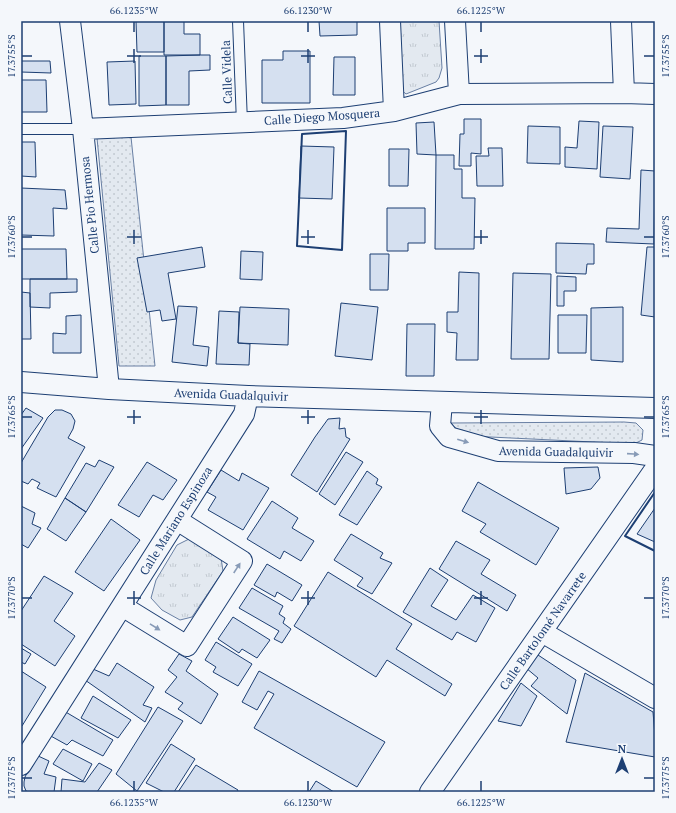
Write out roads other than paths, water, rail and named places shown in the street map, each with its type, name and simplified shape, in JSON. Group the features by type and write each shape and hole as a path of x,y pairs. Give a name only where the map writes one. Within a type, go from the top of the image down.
{"street":[{"name":"Calle Pio Hermosa","path":"70,21 109,389"},
{"path":"390,21 394,111"},
{"path":"455,21 458,94"},
{"path":"621,21 624,93"},
{"name":"Calle Diego Mosquera","path":"82,129 343,118 394,111 458,94 655,94"},
{"name":"Avenida Guadalquivir","path":"21,382 109,389 248,396 655,408"},
{"name":"Calle Mariano Espinoza","path":"21,765 244,414 248,396"},
{"name":"Avenida Guadalquivir","path":"442,402 440,426 449,437 498,452 634,453 655,456"},
{"name":"Calle Bartolomé Navarrete","path":"430,792 655,469"},
{"path":"122,606 187,646 238,568 242,561 177,520"},
{"path":"542,632 655,698"}],"lane":[{"name":"Calle Videla","path":"238,21 242,123"},
{"path":"21,129 82,129"}]}
